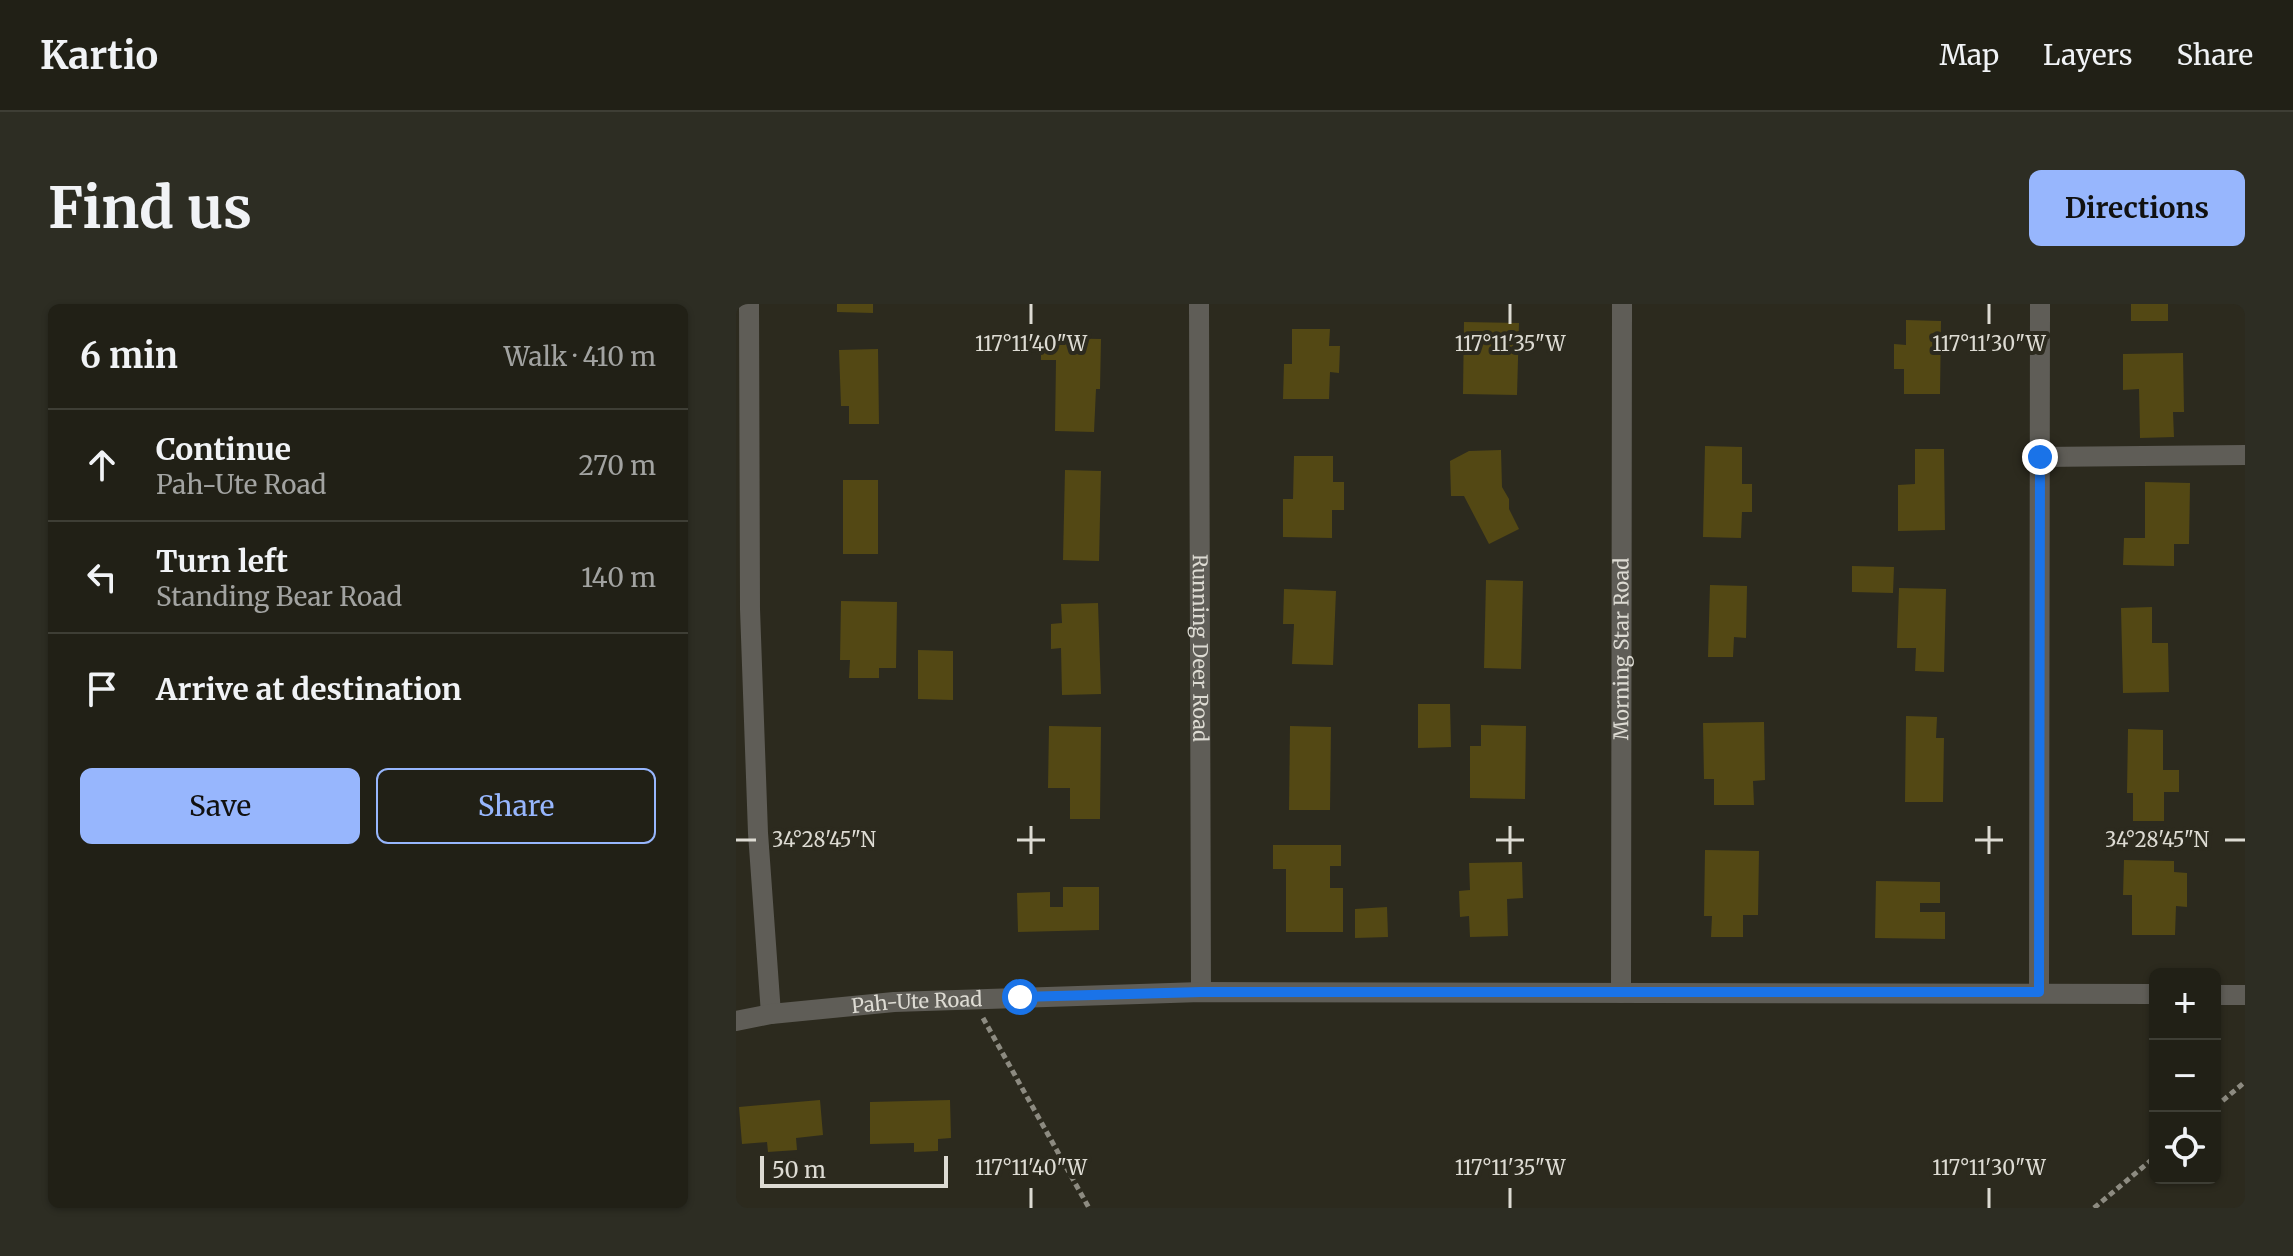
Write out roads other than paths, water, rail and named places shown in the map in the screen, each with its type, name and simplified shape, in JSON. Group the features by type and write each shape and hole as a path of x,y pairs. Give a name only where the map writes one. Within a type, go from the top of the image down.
{"street":[{"path":"749,304 743,609 771,1014"},
{"name":"Running Deer Road","path":"1199,304 1201,992"},
{"name":"Morning Star Road","path":"1621,993 1622,304"},
{"path":"2039,992 2040,304"},
{"path":"2040,457 2245,455"},
{"name":"Pah-Ute Road","path":"736,1021 771,1014 894,1002 1201,992 2149,994"},
{"path":"2221,995 2245,995"}]}
